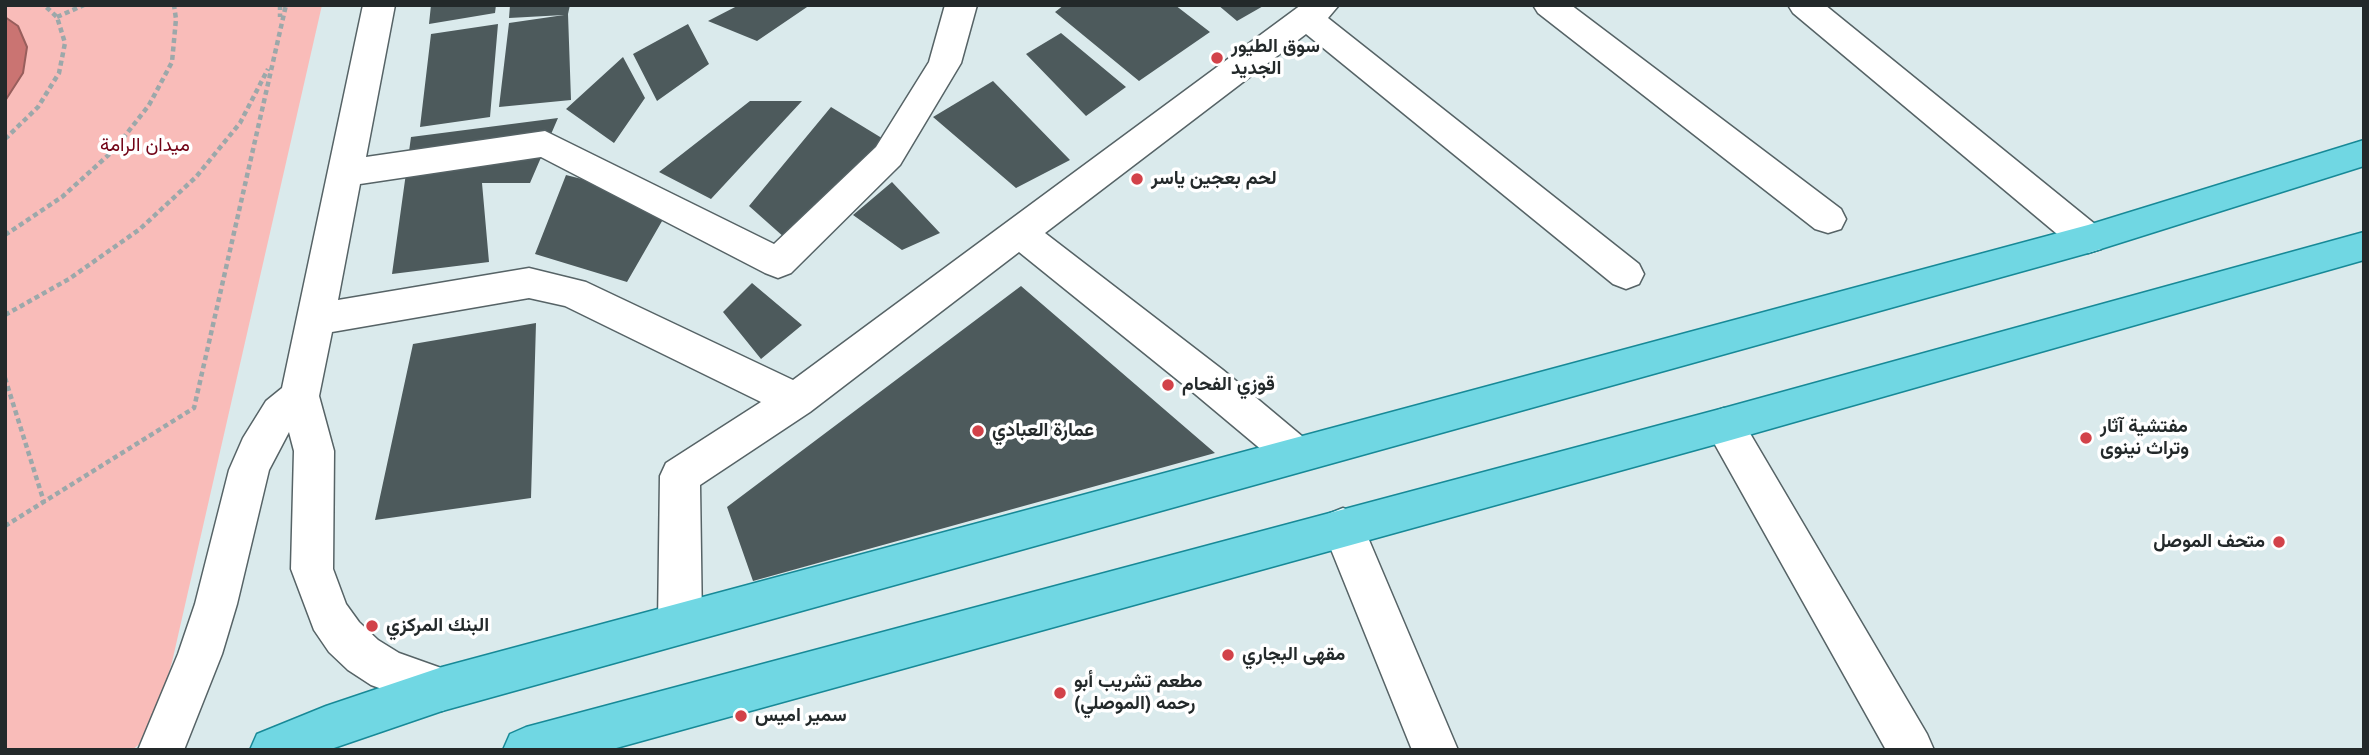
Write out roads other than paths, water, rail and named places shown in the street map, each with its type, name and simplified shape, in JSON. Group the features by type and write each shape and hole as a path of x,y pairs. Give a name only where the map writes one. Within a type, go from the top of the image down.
{"main road":[{"path":"273,750 349,720 442,689 2088,239 2364,153"},
{"path":"526,750 1724,425 2364,246"}],"street":[{"path":"379,5 300,396 314,451 312,569 328,617 363,655 387,670 442,689"},
{"path":"346,173 545,144 778,263 888,156 946,63 961,5"},
{"path":"1549,5 1828,219"},
{"path":"1804,5 2088,239"},
{"path":"680,624 680,476 796,400 1314,11 1626,274"},
{"path":"1019,232 1209,382 1295,454"},
{"path":"316,319 529,283 573,293 796,400"},
{"path":"161,750 200,653 216,604 249,470 257,450 279,413 300,396"},
{"path":"1724,425 1911,750"},
{"path":"1343,527 1435,750"}],"place":[{"name":"سوق الطيور الجديد","path":"1217,58"},
{"name":"لحم بعجين ياسر","path":"1137,179"},
{"name":"قوزي الفحام","path":"1168,385"},
{"name":"عمارة العبادي","path":"978,431"},
{"name":"مفتشية آثار وتراث نينوى","path":"2086,438"},
{"name":"متحف الموصل","path":"2279,542"},
{"name":"البنك المركزي","path":"372,626"},
{"name":"مقهى البجاري","path":"1228,655"},
{"name":"مطعم تشريب أبو رحمه (الموصلي)","path":"1060,693"},
{"name":"سمير اميس","path":"741,716"}],"park label":[{"name":"ميدان الرامة","path":"145,146"}]}
